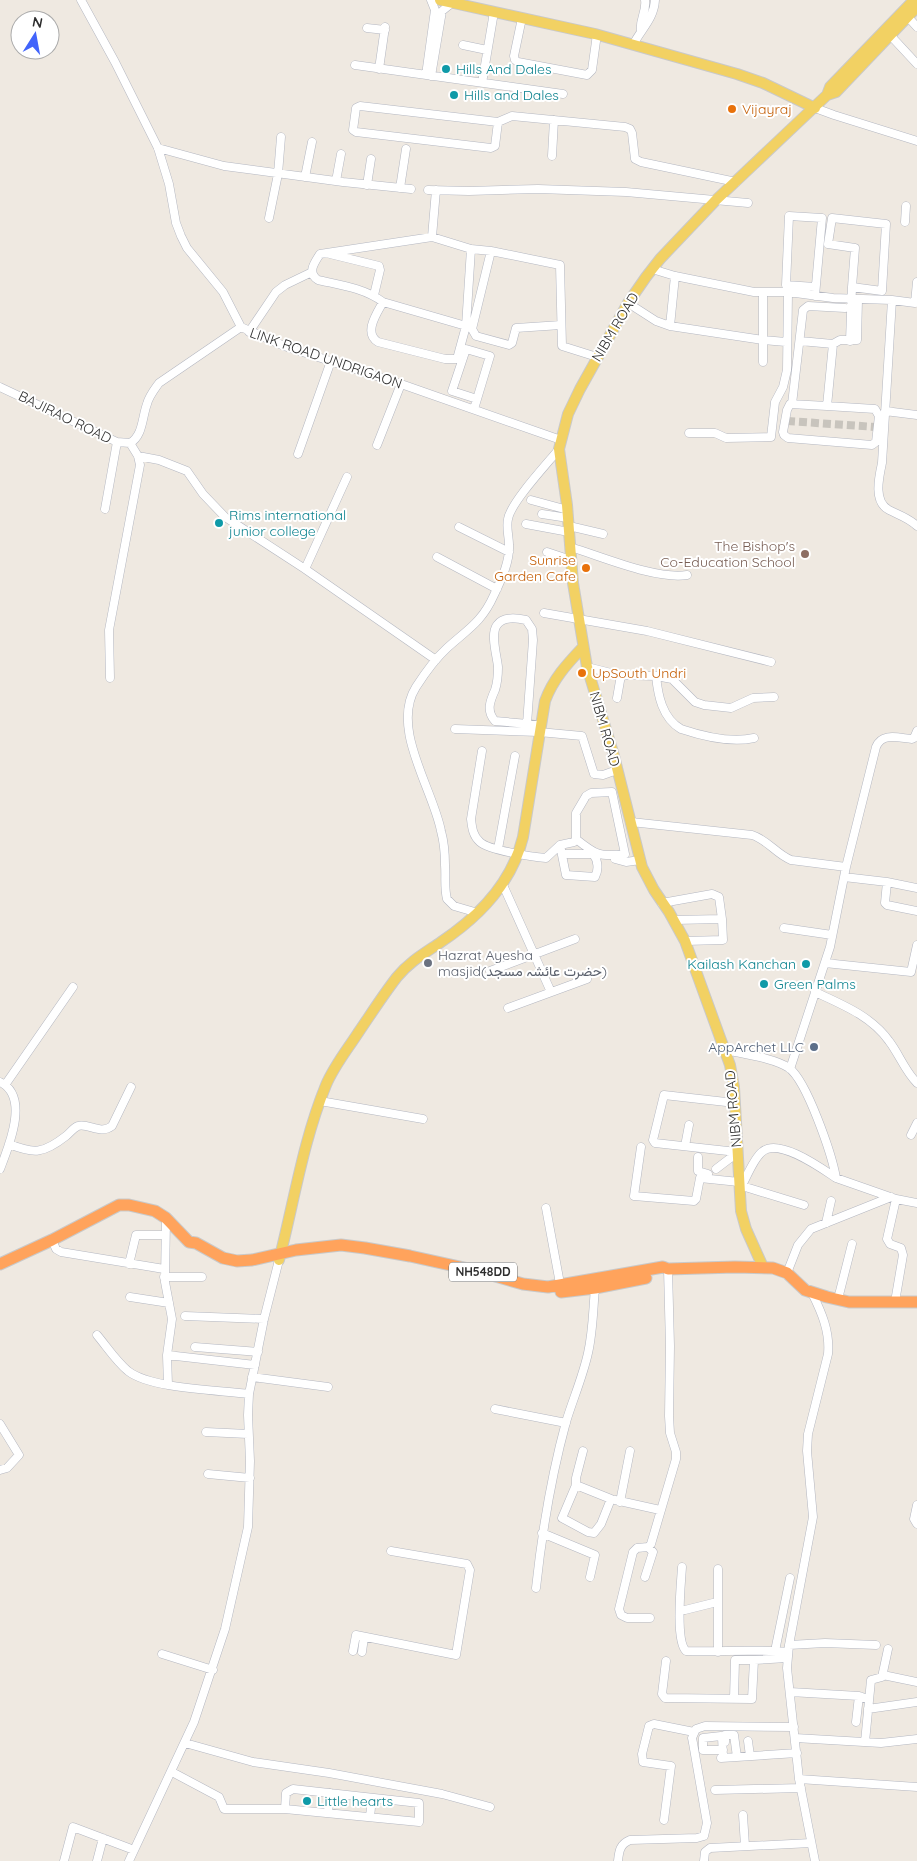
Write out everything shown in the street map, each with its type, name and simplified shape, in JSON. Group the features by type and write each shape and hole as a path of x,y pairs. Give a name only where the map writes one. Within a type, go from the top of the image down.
{"highway":[{"name":"NH548DD","path":"5,1261 52,1240 118,1205 145,1207 155,1211 166,1218 188,1242 196,1243 223,1258 237,1262 280,1256 322,1246 448,1264 523,1284 560,1289 595,1288 665,1274 668,1269"},
{"name":"NH548DD","path":"560,1289 663,1267 668,1269 763,1267 774,1268 787,1273 800,1286 812,1293 849,1302 917,1296"},
{"name":"NH548DD","path":"827,1296 839,1295 917,1302"}],"main road":[{"path":"440,0 598,34 737,74 763,83 815,108"},
{"path":"828,95 830,87 915,3"},
{"name":"NIBM ROAD","path":"763,1267 744,1222 737,1152 735,1103 732,1076 725,1050 685,941 674,920 646,877 640,860 583,647 571,560 560,445 570,411 597,357 628,303 652,269 716,200 828,95 836,92 907,16 915,3"},
{"path":"280,1256 300,1168 320,1101 332,1073 400,973 412,961 449,936 478,912 503,885 519,854 523,837 545,701 554,682 583,647"}],"street":[{"name":"LINK ROAD UNDRIGAON","path":"81,0 115,62 158,148 169,184 176,223 181,236 188,248 224,292 245,330 284,346 474,409 560,445"},
{"path":"431,0 435,10 434,41"},
{"path":"641,31 639,23 645,11 645,0"},
{"path":"633,45 641,31 646,28 652,16 655,0"},
{"path":"428,76 434,41 442,11 452,3"},
{"path":"482,83 494,12"},
{"path":"907,16 917,27"},
{"path":"522,18 514,56 518,62 587,75 592,70 598,34"},
{"path":"367,28 385,28 379,68"},
{"path":"890,35 917,64"},
{"path":"464,45 488,50"},
{"path":"355,65 564,94"},
{"path":"498,122 495,146 491,148 353,130 356,108 360,106 498,122 512,116 625,127 630,129 635,159 640,162 736,182"},
{"path":"815,108 917,142"},
{"path":"552,156 554,120"},
{"path":"269,218 278,174 281,136"},
{"path":"305,177 312,142"},
{"path":"158,148 224,166 411,189"},
{"path":"400,188 406,149"},
{"path":"336,181 341,154"},
{"path":"367,185 371,159"},
{"path":"432,237 432,190 538,189 606,192 748,203"},
{"path":"905,222 906,206"},
{"path":"815,287 786,285 790,216 822,218 815,296"},
{"path":"800,341 833,344 840,340 850,341 854,300 852,288 855,248 828,244 832,218 886,224 882,291 880,290 878,300"},
{"path":"466,326 383,302 374,295 353,288 318,280 313,277 313,265 320,254 326,252 432,237 471,249 491,251 560,265 562,346 597,357"},
{"path":"383,302 372,325 371,334 373,339 378,342 451,360 457,358 466,326 471,249"},
{"path":"491,251 472,329 476,336 509,345 512,342 516,328 561,325"},
{"path":"326,252 379,266 380,270 374,295"},
{"path":"652,269 675,276 754,292 788,292 854,300 892,300 916,303 917,282"},
{"path":"110,678 110,630 140,466 138,456 130,443 138,436 151,393 159,383 219,342 234,332 245,330 276,292 285,285 312,272"},
{"path":"670,326 675,276"},
{"path":"852,288 880,290"},
{"path":"763,292 763,362"},
{"path":"690,433 715,433 726,438 768,438 772,434 774,408 785,379 788,292"},
{"path":"892,300 882,463 878,486 880,500 886,509 908,518 917,526"},
{"path":"628,303 656,321 670,326 786,342"},
{"path":"774,408 790,407 827,406 875,409 878,413 876,442 872,445 788,438 783,432 790,407 803,310 808,306 845,308"},
{"path":"827,406 833,344"},
{"path":"474,409 490,356 466,349 452,392 477,399"},
{"path":"298,454 331,361"},
{"path":"377,445 401,384"},
{"name":"BAJIRAO ROAD","path":"0,387 117,442 130,443"},
{"path":"885,411 917,415"},
{"path":"105,509 117,442"},
{"path":"478,912 454,906 447,899 445,856 441,831 434,805 410,743 410,699 416,687 436,660 478,622 486,610 497,589 509,552 508,516 522,494 560,445"},
{"path":"138,456 159,460 187,471 203,494 225,517 305,569 436,660"},
{"path":"305,569 347,478"},
{"path":"531,500 568,521"},
{"path":"542,514 603,534"},
{"path":"526,524 568,521"},
{"path":"459,527 509,552"},
{"path":"570,547 653,572 674,575 687,574"},
{"path":"547,552 571,560"},
{"path":"437,557 497,589"},
{"path":"544,613 647,631 771,662"},
{"path":"527,724 532,662 532,629 526,620 506,619 496,625 495,630 498,667 496,689 491,695 490,712 495,722 527,724 582,736 594,774 603,775 617,770"},
{"path":"588,667 621,675 656,676 672,679 695,702 704,706 731,708 753,698 774,697"},
{"path":"617,698 621,675"},
{"path":"656,676 662,706 677,727 730,739 754,738"},
{"path":"455,729 540,728"},
{"path":"790,1069 825,963 846,867 878,742 886,737 912,739 917,731"},
{"path":"482,751 472,811 472,828 478,841 498,849 546,858 560,845 574,842 576,838 576,813 586,796 591,793 612,792 625,854 602,856 586,848 576,838"},
{"path":"498,849 515,756"},
{"path":"631,822 752,835 768,842 785,858 846,867"},
{"path":"560,845 566,876 595,878 597,874 597,860 593,854 562,854"},
{"path":"615,859 626,862 640,860"},
{"path":"844,877 917,888"},
{"path":"887,882 885,903 917,912"},
{"path":"503,885 551,992"},
{"path":"662,903 715,894 720,897 723,940 685,941"},
{"path":"674,920 722,919"},
{"path":"784,928 832,935"},
{"path":"490,971 575,938"},
{"path":"825,963 911,972 916,950"},
{"path":"508,1008 588,979"},
{"path":"0,1169 9,1144 16,1114 15,1098 3,1084 73,987"},
{"path":"815,992 859,1013 871,1021 889,1040 908,1072 917,1083"},
{"path":"725,1050 772,1062 790,1069 800,1084 824,1134 836,1178"},
{"path":"9,1144 34,1152 41,1151 59,1142 75,1127 80,1125 99,1130 108,1129 112,1126 131,1087"},
{"path":"735,1103 664,1095 653,1142 737,1152"},
{"path":"320,1101 423,1118"},
{"path":"911,1136 917,1123"},
{"path":"685,1146 689,1124"},
{"path":"641,1148 634,1196 694,1201 700,1178 715,1174 737,1152"},
{"path":"740,1184 760,1153 769,1148 792,1152 806,1157 836,1178 893,1198 917,1203"},
{"path":"698,1157 698,1171 702,1173 715,1174 804,1205"},
{"path":"787,1273 802,1238 811,1229 893,1198"},
{"path":"893,1198 888,1239 890,1244 901,1248 903,1255 895,1299"},
{"path":"826,1222 832,1201"},
{"path":"546,1208 560,1289"},
{"path":"166,1218 164,1278 172,1319 167,1355 168,1385"},
{"path":"129,1264 136,1235 165,1235"},
{"path":"52,1240 56,1249 61,1252 164,1269"},
{"path":"839,1295 852,1244"},
{"path":"129,1861 196,1719 225,1629 247,1539 250,1478 249,1394 264,1319 280,1256"},
{"path":"648,1547 676,1459 670,1433 669,1416 668,1269"},
{"path":"164,1278 202,1277"},
{"path":"536,1588 542,1533 566,1422 588,1354 595,1288"},
{"path":"812,1293 823,1317 829,1344 808,1434 807,1452 813,1517 788,1651 787,1668 799,1779 815,1861"},
{"path":"130,1297 168,1303"},
{"path":"185,1316 264,1319"},
{"path":"97,1335 128,1371 147,1380 168,1385 249,1394"},
{"path":"194,1347 258,1352"},
{"path":"167,1355 255,1365"},
{"path":"252,1377 328,1387"},
{"path":"495,1409 566,1422"},
{"path":"0,1424 19,1455 7,1468 0,1470"},
{"path":"206,1432 248,1434"},
{"path":"583,1451 576,1485 562,1518 588,1532 594,1533 611,1499"},
{"path":"620,1502 630,1451"},
{"path":"208,1474 250,1478"},
{"path":"576,1485 620,1502 660,1510"},
{"path":"917,1505 914,1519 917,1524"},
{"path":"542,1533 595,1555 590,1577"},
{"path":"646,1577 653,1552 648,1547"},
{"path":"648,1547 637,1548 633,1552 619,1609 621,1615 627,1618 650,1618"},
{"path":"353,1651 356,1635 456,1655 470,1570 466,1564 392,1551"},
{"path":"682,1567 680,1602 682,1646 686,1650 718,1652 788,1651"},
{"path":"718,1569 718,1652"},
{"path":"774,1651 790,1578"},
{"path":"685,1610 717,1602"},
{"path":"362,1652 364,1637"},
{"path":"734,1699 735,1660 754,1660 825,1643 876,1645"},
{"path":"883,1675 888,1649"},
{"path":"162,1654 213,1670"},
{"path":"666,1661 662,1694 664,1698 734,1699 752,1698 754,1660"},
{"path":"865,1742 871,1680 883,1675 917,1682"},
{"path":"790,1692 859,1696 868,1699"},
{"path":"856,1722 859,1696"},
{"path":"868,1709 917,1702"},
{"path":"664,1820 671,1766 643,1762 642,1754 649,1726 654,1724 694,1732"},
{"path":"618,1861 621,1846 630,1840 697,1838 704,1836 707,1823 692,1744 696,1729 705,1726 794,1727"},
{"path":"737,1757 735,1737 733,1735 724,1736 723,1756 737,1757 797,1754"},
{"path":"795,1738 881,1743 917,1739"},
{"path":"748,1741 750,1756"},
{"path":"185,1743 252,1762 329,1773 433,1792 490,1807"},
{"path":"172,1772 219,1797 224,1809 285,1809 418,1822 419,1803 292,1789 285,1796 285,1809"},
{"path":"799,1779 917,1786"},
{"path":"715,1790 801,1788"},
{"path":"328,1813 330,1793"},
{"path":"370,1817 372,1798"},
{"path":"743,1815 744,1846"},
{"path":"64,1861 73,1827 134,1850"},
{"path":"97,1861 103,1838"},
{"path":"704,1861 705,1852 710,1848 811,1843"}],"tunnel":[{"path":"787,421 876,427"}],"place":[{"name":"Hills And Dales","path":"446,69"},
{"name":"Hills and Dales","path":"454,95"},
{"name":"Vijayraj","path":"732,109"},
{"name":"Rims international junior college","path":"219,523"},
{"name":"The Bishop's Co-Education School","path":"805,554"},
{"name":"Sunrise Garden Cafe","path":"586,568"},
{"name":"UpSouth Undri","path":"582,673"},
{"name":"Hazrat Ayesha masjid(حضرت عائشہ مسجد)","path":"428,963"},
{"name":"Kailash Kanchan","path":"806,964"},
{"name":"Green Palms","path":"764,984"},
{"name":"AppArchet LLC","path":"814,1047"},
{"name":"Little hearts","path":"307,1801"}]}
